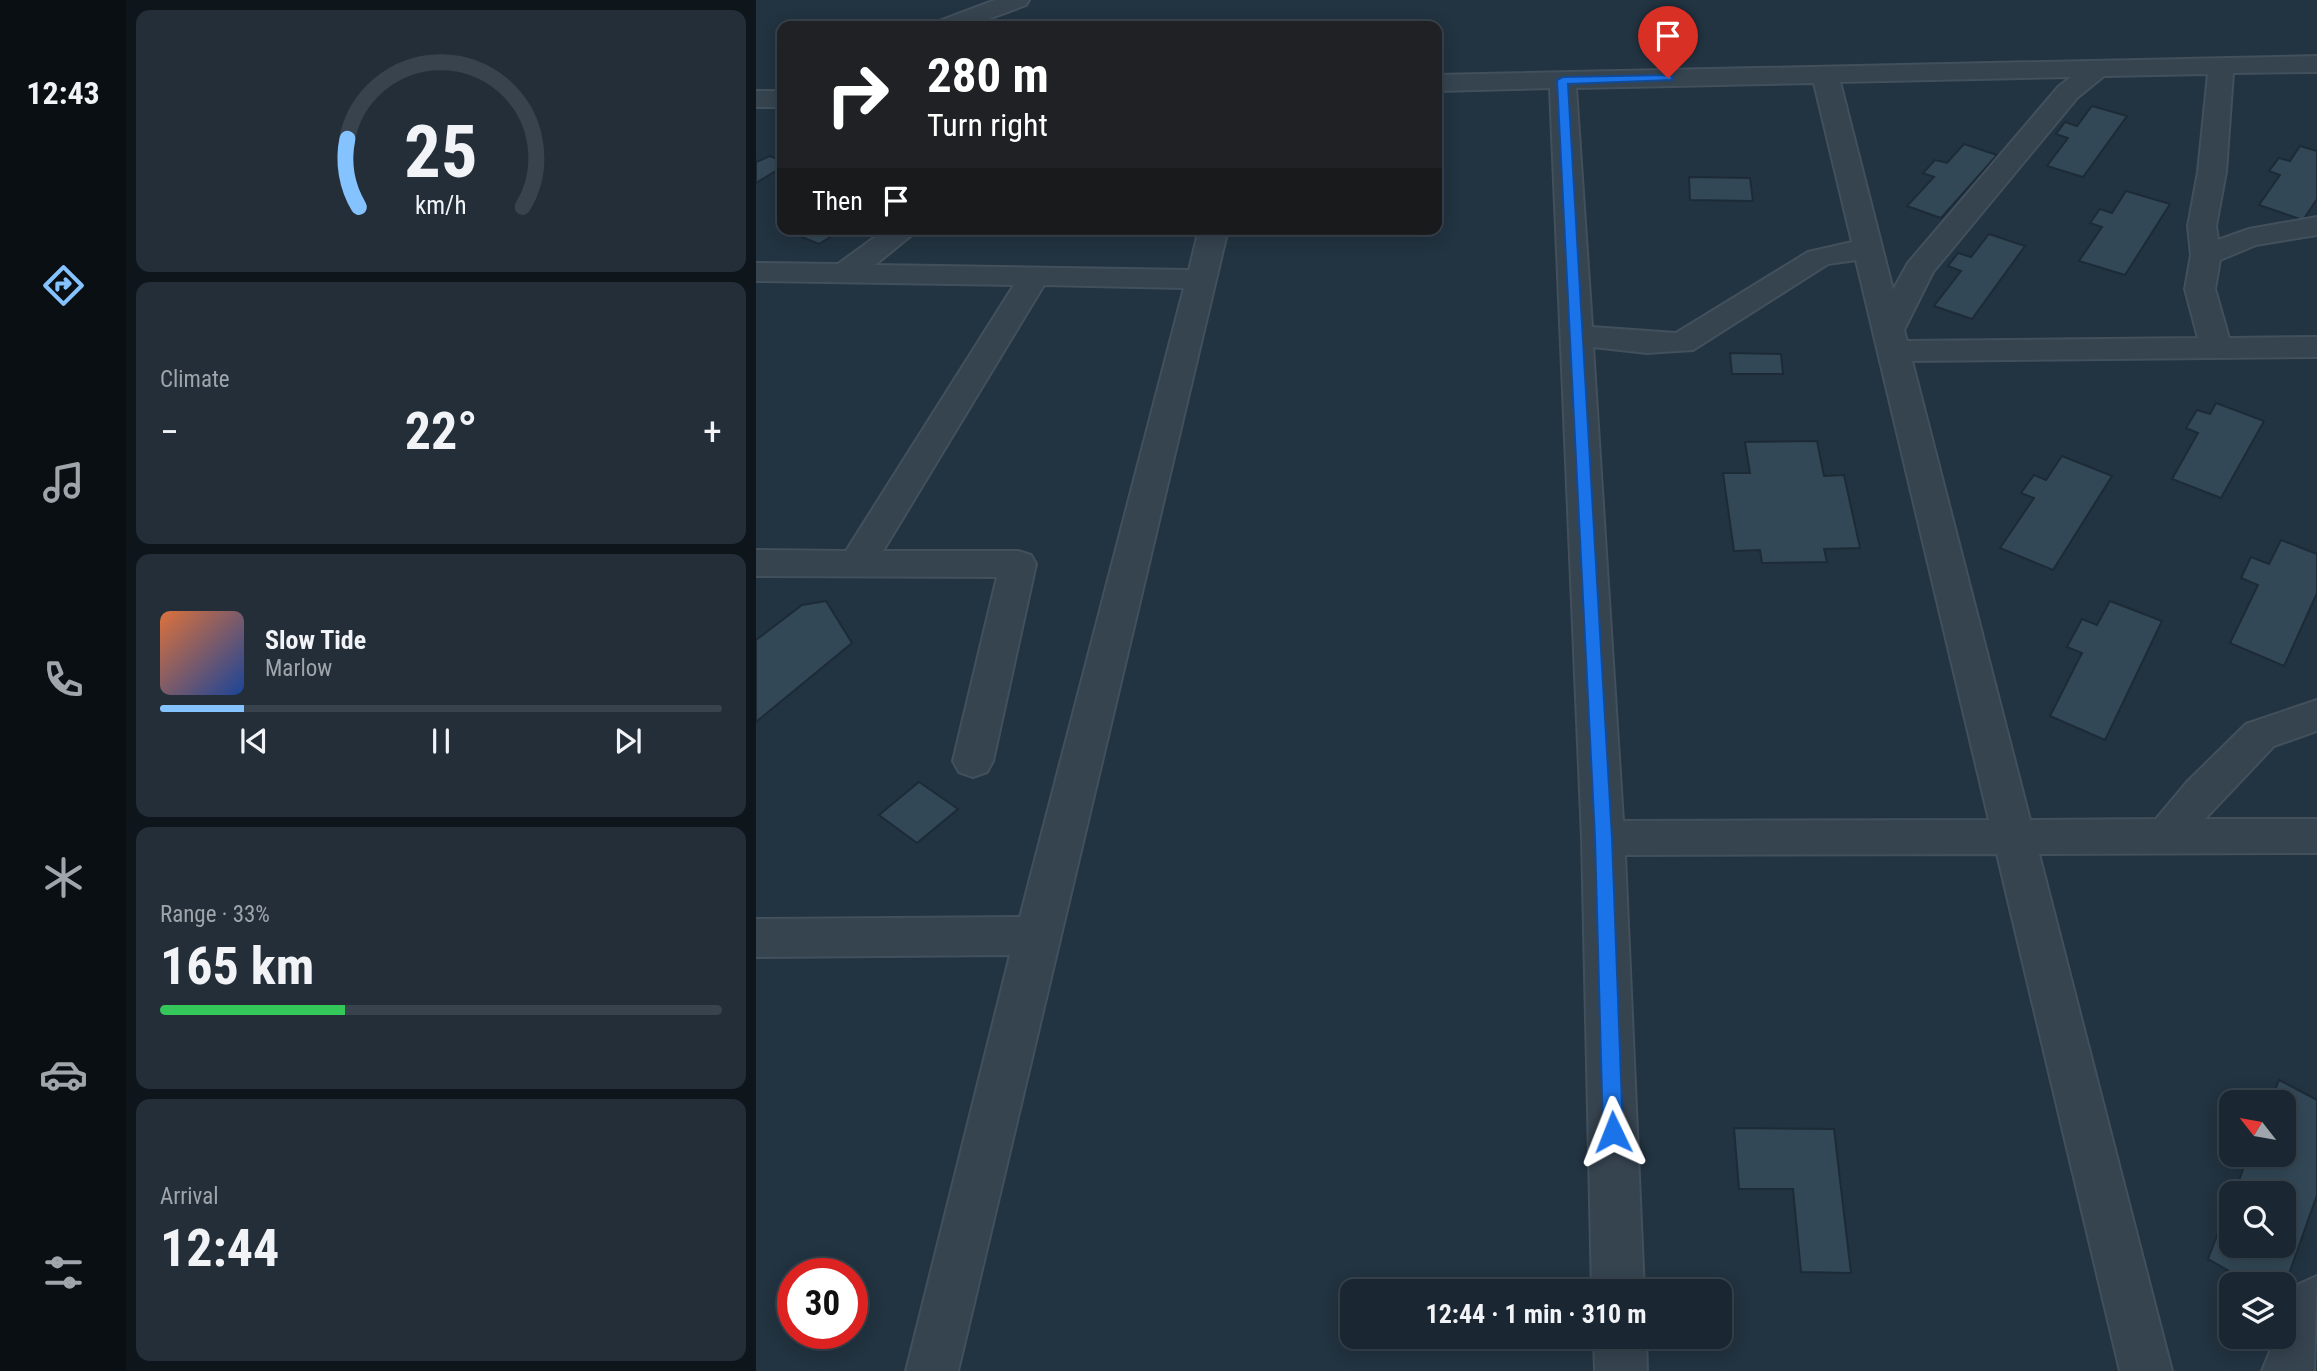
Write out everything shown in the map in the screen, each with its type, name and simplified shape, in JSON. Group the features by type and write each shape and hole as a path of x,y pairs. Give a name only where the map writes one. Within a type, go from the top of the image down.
{"street":[{"path":"961,21 1017,0"},
{"path":"1442,83 2317,65"},
{"path":"2216,348 2200,289 2206,255 2202,226 2212,172 2221,66"},
{"path":"1891,340 1919,268 2068,92 2096,69"},
{"path":"1825,75 2146,1371"},
{"path":"1563,80 1603,838 1618,1279"},
{"path":"756,99 777,99"},
{"path":"2206,255 2249,238 2317,226"},
{"path":"845,273 897,235"},
{"path":"932,1371 1037,936 1213,235"},
{"path":"1576,335 1647,343 1682,343 1818,258 1839,252 1869,250"},
{"path":"756,272 1202,279"},
{"path":"857,563 1035,276"},
{"path":"1891,340 2216,348 2317,347"},
{"path":"756,563 1018,564 973,761"},
{"path":"2166,836 2201,794 2260,735 2317,715"},
{"path":"1603,838 2317,836"},
{"path":"756,938 1037,936"},
{"path":"2288,1371 2317,1302"},
{"path":"1620,1349 1621,1371"}],"building":[{"path":"2092,106 2127,116 2083,177 2047,166 2068,138 2056,134 2065,122 2077,126"},
{"path":"1964,144 1997,155 1941,218 1907,206 1934,177 1923,173 1935,160 1947,163"},
{"path":"2300,146 2317,151 2317,199 2303,220 2259,205 2280,175 2269,171 2279,158 2290,161"},
{"path":"770,156 777,159 777,170 756,183 756,162"},
{"path":"1689,177 1750,178 1753,201 1690,200"},
{"path":"2126,191 2170,204 2125,275 2079,261 2102,227 2090,223 2100,209 2112,213"},
{"path":"1989,234 2025,246 1972,319 1934,306 1961,271 1948,266 1958,253 1971,257"},
{"path":"796,235 833,235 819,244"},
{"path":"1730,353 1781,354 1783,374 1732,374"},
{"path":"2216,403 2264,421 2221,498 2172,479 2198,433 2186,428 2197,410 2210,414"},
{"path":"1817,441 1824,476 1844,475 1860,548 1824,549 1827,562 1762,563 1760,550 1734,551 1723,473 1750,473 1745,442"},
{"path":"2062,456 2112,476 2053,570 2000,548 2034,498 2021,493 2034,475 2046,480"},
{"path":"2281,540 2317,554 2317,593 2284,666 2230,643 2258,585 2241,578 2251,557 2269,564"},
{"path":"826,601 852,643 756,722 756,640 802,605"},
{"path":"2110,601 2162,621 2105,740 2050,716 2082,653 2067,647 2082,619 2097,625"},
{"path":"919,782 958,809 917,843 879,815"},
{"path":"2279,1080 2317,1100 2317,1195 2296,1254 2296,1181 2239,1181 2244,1167 2296,1167 2296,1090 2275,1090"},
{"path":"1734,1128 1834,1129 1851,1273 1801,1272 1793,1189 1739,1189"},
{"path":"2219,1230 2219,1258 2295,1258 2290,1272 2231,1272 2208,1259"}],"route":[{"path":"1613,1132 1603,838 1563,80 1668,78"}]}
